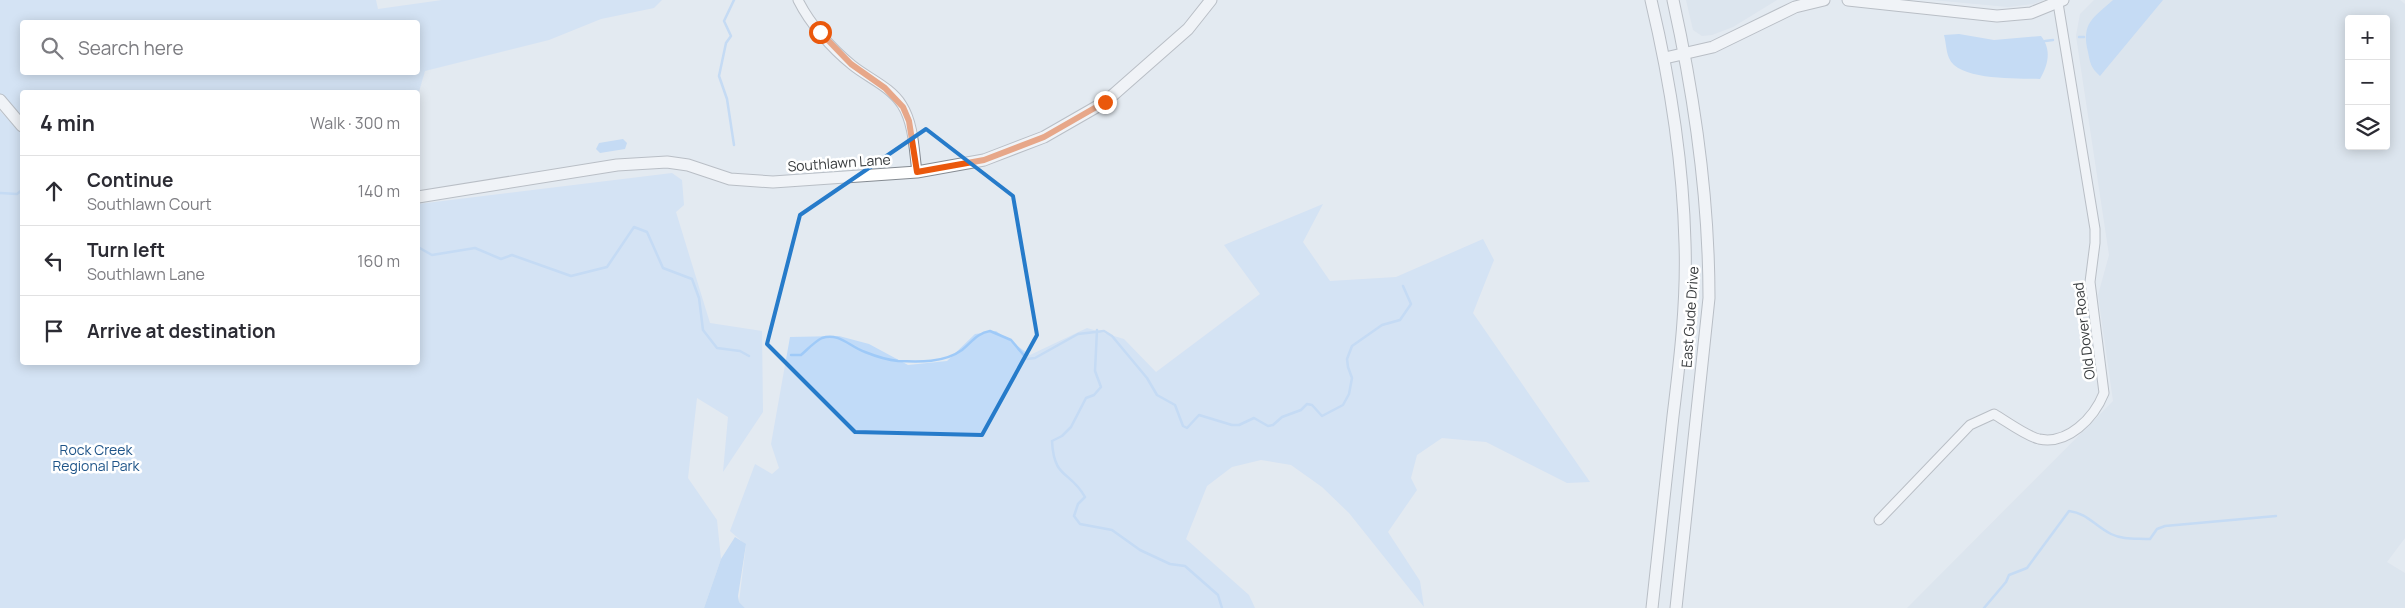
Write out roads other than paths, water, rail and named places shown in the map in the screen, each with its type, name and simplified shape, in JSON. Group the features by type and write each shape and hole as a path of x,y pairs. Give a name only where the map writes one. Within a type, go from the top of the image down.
{"street":[{"path":"798,0 803,10 834,48 851,64 896,98 903,107 909,121 917,172"},
{"name":"Southlawn Lane","path":"420,197 617,165 666,162 688,165 730,179 754,182 864,178 917,172 984,160 1044,137 1086,115 1105,102 1188,29 1211,0"},
{"name":"East Gude Drive","path":"1651,0 1665,58 1682,178 1686,272 1684,322 1652,608"},
{"name":"East Gude Drive","path":"1672,0 1685,54 1705,192 1709,298 1676,608"},
{"path":"1665,58 1726,42 1795,7 1824,0"},
{"path":"1848,0 1996,16 2031,13 2061,2"},
{"name":"Old Dover Road","path":"1879,520 1970,425 1994,414 2038,438 2057,440 2074,432 2098,408 2104,393 2090,282 2096,243 2095,228 2061,2"},
{"path":"0,100 20,124"}],"waterway":[{"path":"734,0 724,21 731,36 726,43 719,76 727,99 734,145"},
{"path":"2079,37 2084,37"},
{"path":"2045,41 2053,40"},
{"path":"0,193 17,194 20,192"},
{"path":"420,248 432,255 475,248 501,259 512,255 571,276 607,267 634,227 647,232 663,268 692,279 699,298 703,330 717,348 740,351 749,356"},
{"path":"791,355 801,355 822,338 834,337 860,350 886,359 914,362 931,361 955,354 978,336 990,331 1011,340 1027,359 1035,358 1078,334 1104,331 1112,336 1147,378 1157,395 1175,405 1183,426 1187,428 1199,415 1232,425 1239,425 1254,418 1268,426 1273,425 1282,417 1301,410 1307,404 1312,405 1322,416 1343,405 1349,394 1352,378 1347,359 1352,346 1382,325 1400,320 1411,304 1403,286"},
{"path":"1097,330 1095,371 1101,387 1094,395 1086,398 1071,427 1062,436 1052,441 1053,453 1059,469 1074,482 1085,497 1078,504 1074,516 1080,524 1112,530 1140,550 1170,564 1185,566 1218,595 1222,608"},
{"path":"1984,608 2006,582 2009,575 2027,568 2069,511 2081,514 2105,531 2116,536 2150,539 2157,529 2165,526 2276,516"}],"park label":[{"name":"Rock Creek Regional Park","path":"96,458"}]}
